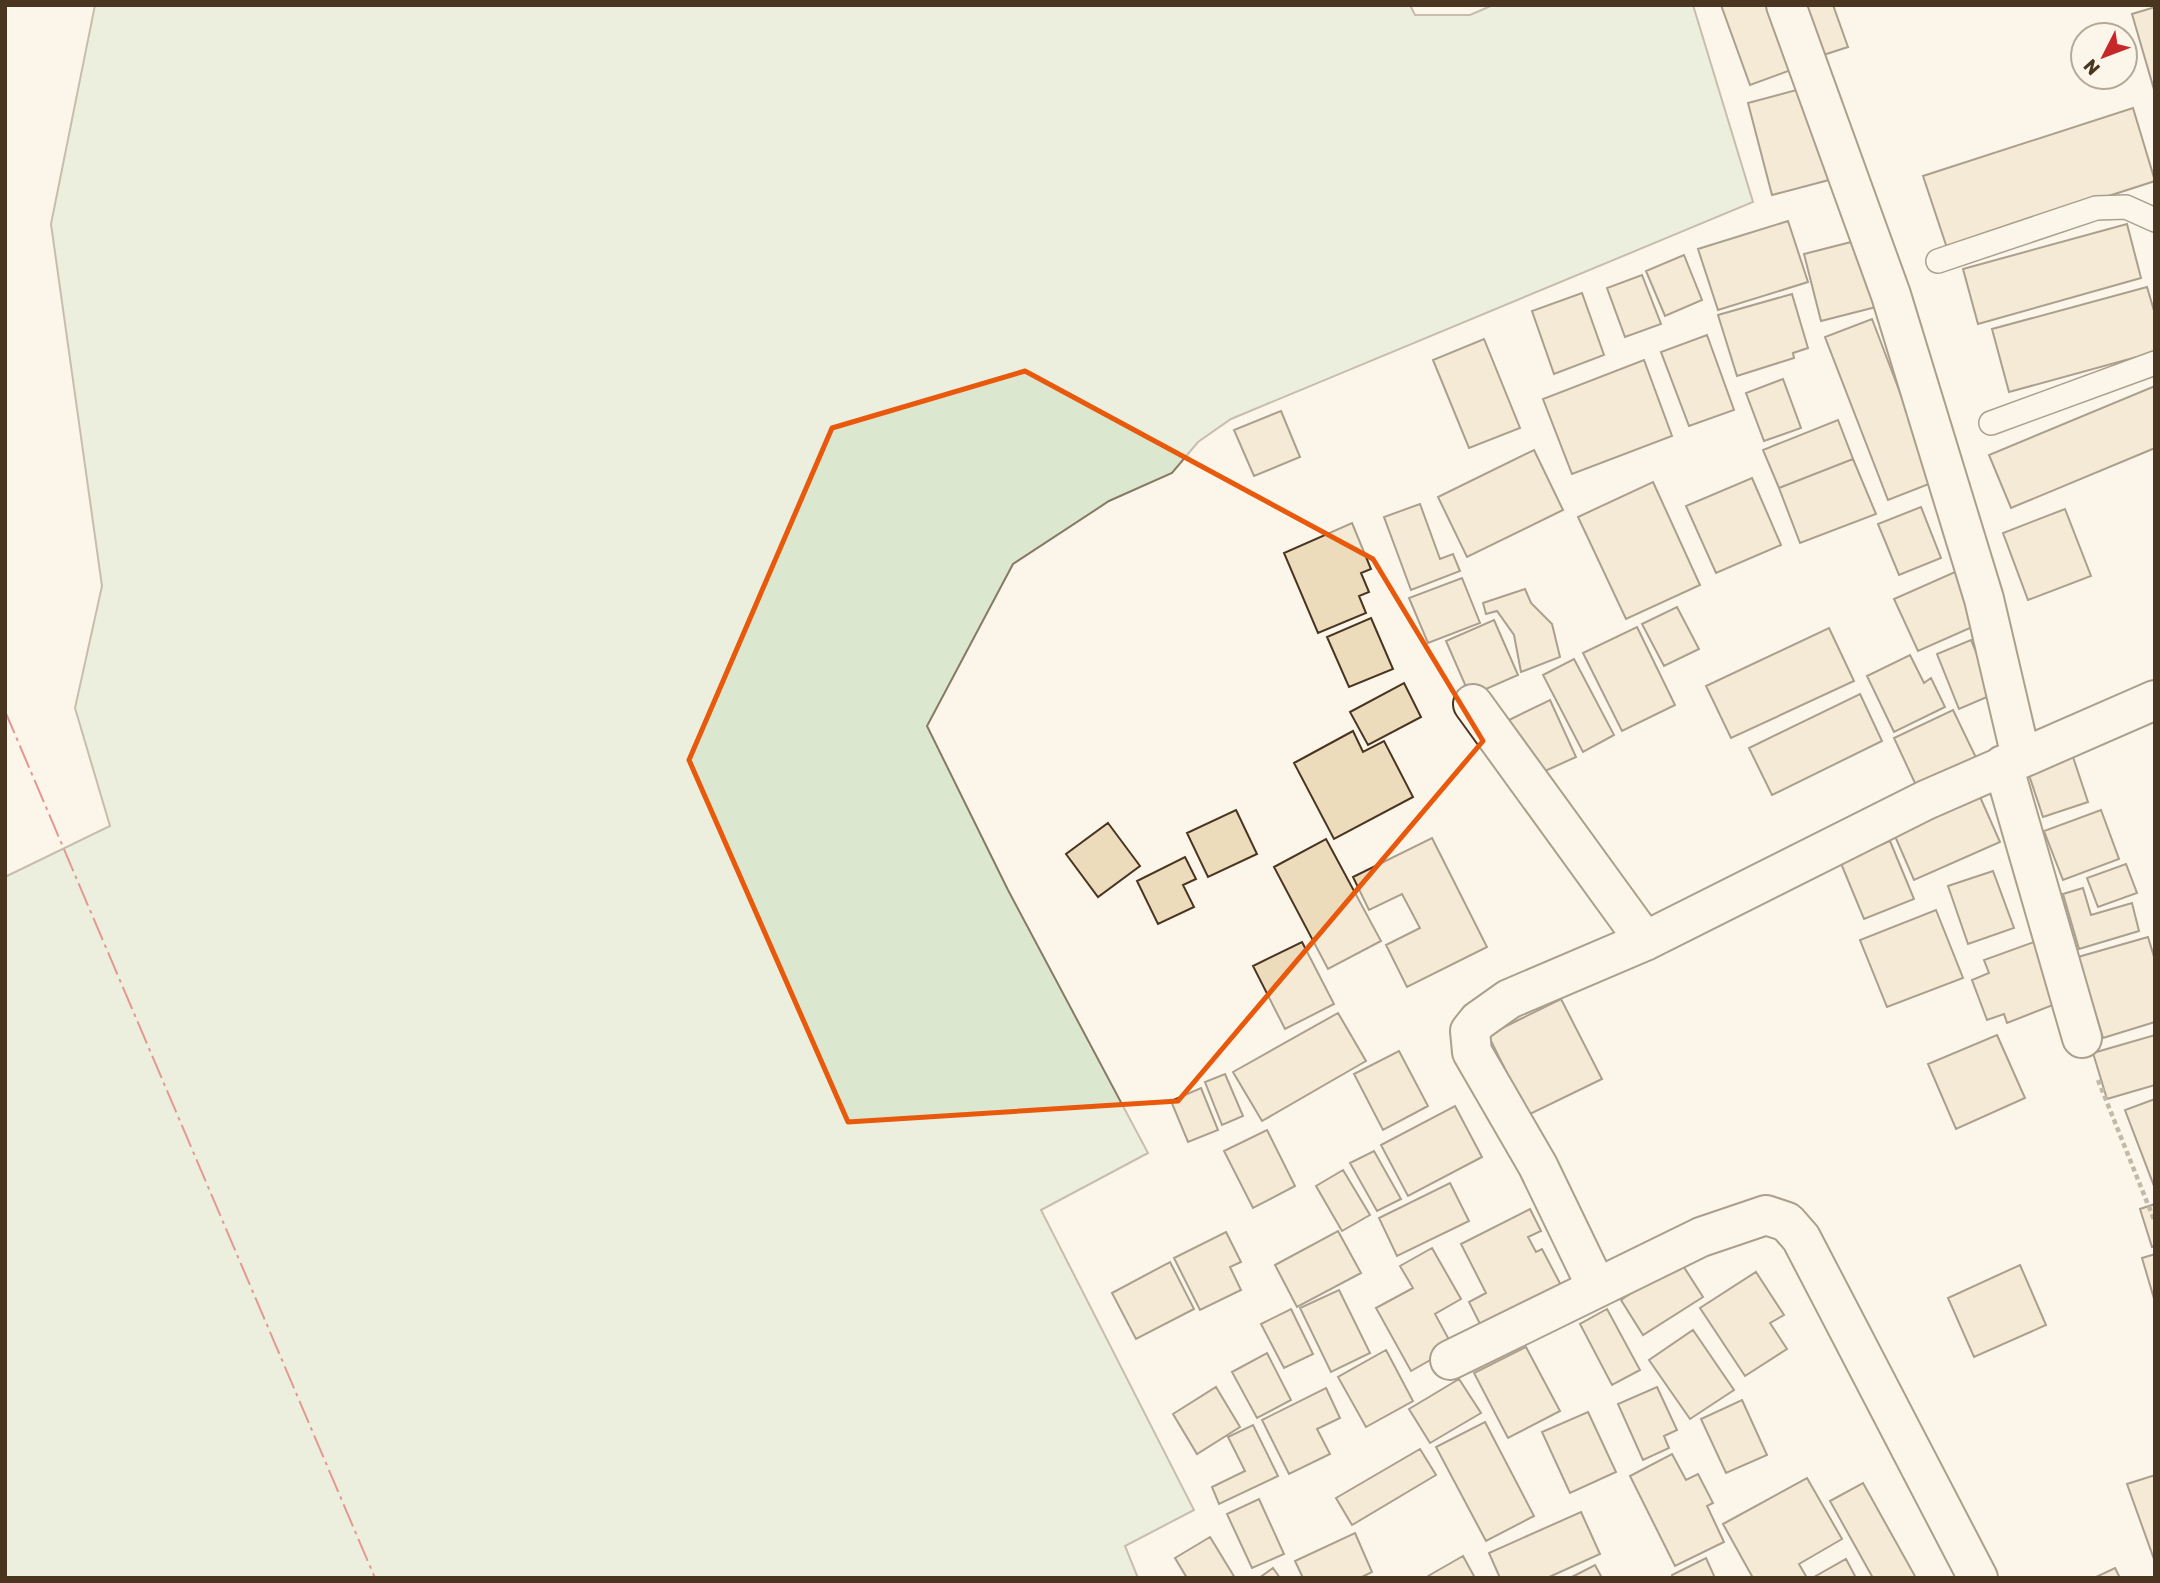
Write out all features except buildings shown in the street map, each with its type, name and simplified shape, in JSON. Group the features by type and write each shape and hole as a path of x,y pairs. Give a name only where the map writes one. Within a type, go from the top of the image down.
{"street":[{"path":"1786,5 1895,308 1984,599 2012,761 2082,1038"},
{"path":"1595,1286 1538,1166 1472,1052 1469,1037 1478,1021 1509,999 1645,941 1746,888 2012,761 2155,700"},
{"path":"1473,704 1645,941"},
{"path":"1450,1360 1595,1286 1701,1237 1766,1215 1787,1222 1801,1238 1979,1578"}],"lane":[{"path":"1938,261 2096,208 2126,207 2155,220"},
{"path":"1991,423 2155,363"}],"path":[{"path":"2082,1038 2155,1222"}],"highlighted area":[{"path":"1025,371 1373,559 1483,741 1178,1101 848,1122 689,760 832,428"}],"green space":[{"path":"95,5 1410,5 1415,15 1470,15 1493,5 1693,5 1753,202 1231,419 1198,442 1172,473 1109,501 1013,564 927,726 1008,890 1148,1153 1041,1210 1194,1510 1125,1546 1138,1578 5,1578 5,877 110,826 75,708 102,586 51,224"}],"power":[{"path":"5,711 375,1578"}]}
